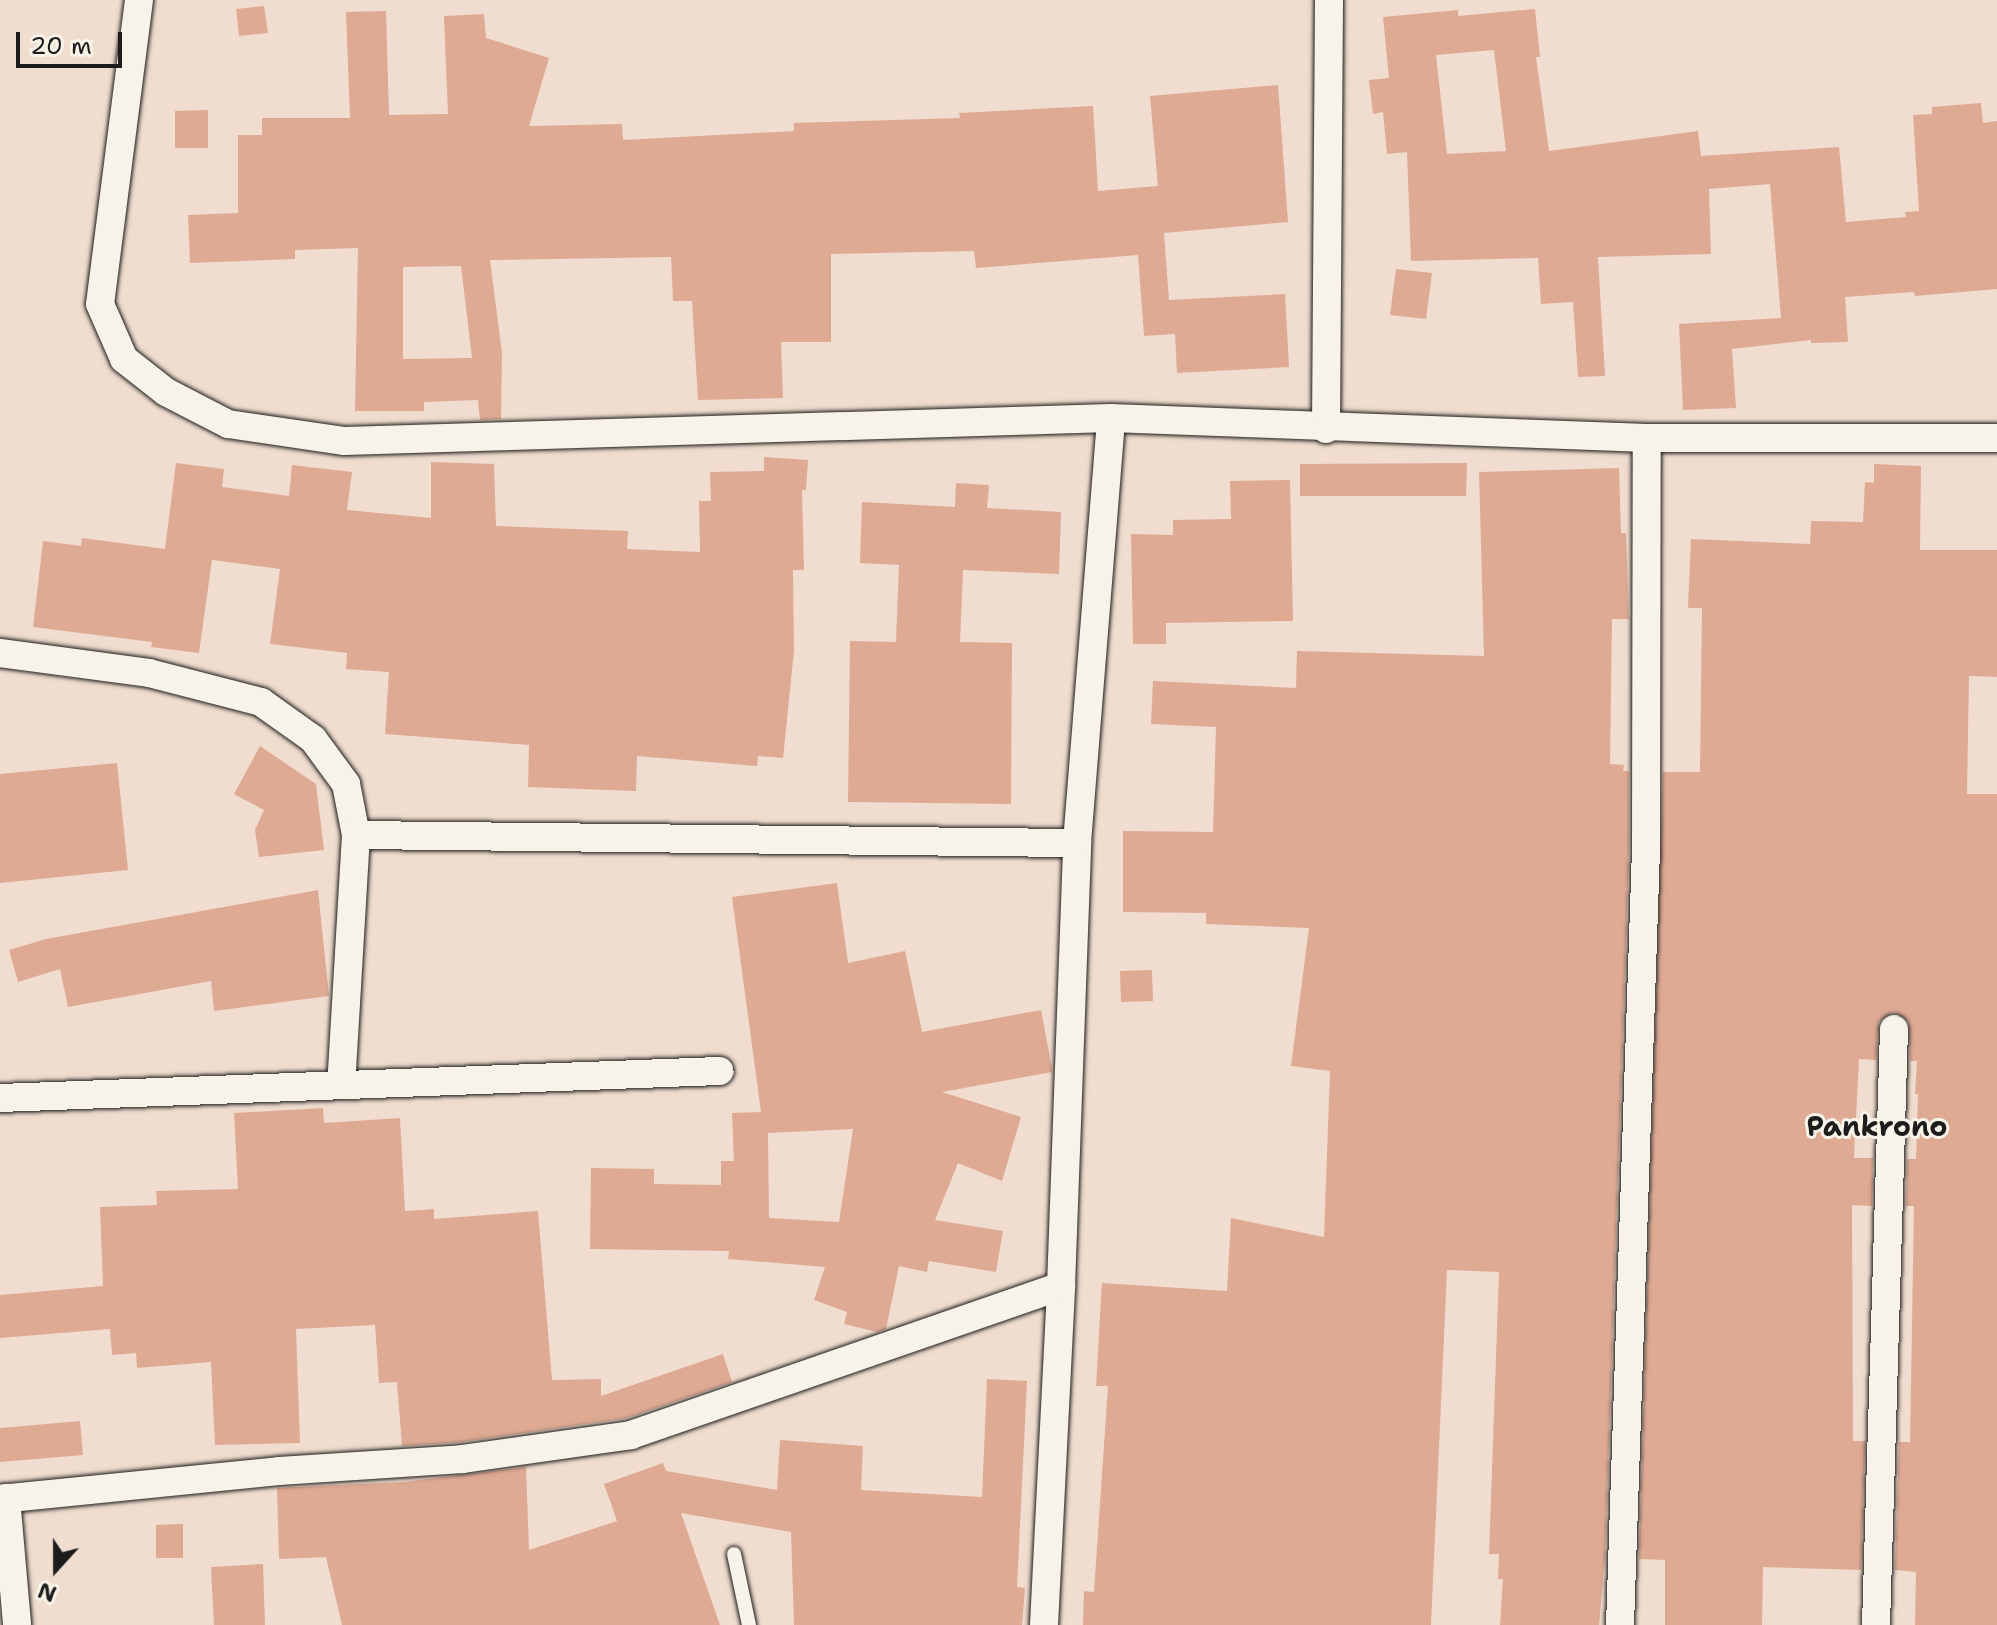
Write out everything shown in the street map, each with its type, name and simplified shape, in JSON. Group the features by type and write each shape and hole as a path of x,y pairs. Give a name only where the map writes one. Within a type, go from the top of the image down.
{"street":[{"path":"139,0 100,304 124,359 166,392 228,424 345,441 1111,418 1326,429 1647,438 1997,438"},
{"path":"1326,429 1329,0"},
{"path":"1044,1625 1061,1286 1077,843 1111,418"},
{"path":"1620,1625 1646,849 1647,438"},
{"path":"0,653 149,673 261,702 313,739 346,784 356,835 341,1085"},
{"path":"356,835 1077,843"},
{"path":"1876,1625 1894,1029"},
{"path":"0,1098 719,1071"},
{"path":"17,1625 3,1499 279,1471 463,1459 631,1435 1061,1286"}],"lane":[{"path":"734,1554 749,1625"}],"building":[{"path":"264,6 268,33 239,36 236,9"},
{"path":"1535,9 1540,57 1536,57 1549,151 1698,131 1701,156 1839,147 1846,222 1906,217 1905,212 1919,211 1913,115 1932,114 1932,107 1981,103 1983,123 1997,121 1997,289 1915,296 1914,292 1845,297 1848,342 1811,343 1811,340 1732,349 1736,408 1683,410 1679,324 1781,318 1770,184 1709,189 1711,254 1598,257 1605,376 1578,377 1573,302 1541,304 1538,258 1411,261 1407,152 1387,154 1383,112 1373,114 1369,80 1389,78 1383,17 1458,10 1458,16","holes":["1494,50 1506,151 1447,154 1436,55"]},
{"path":"386,11 389,115 448,114 444,16 484,14 486,38 549,58 529,126 622,124 623,140 794,131 794,123 960,118 959,113 1093,106 1098,191 1158,186 1150,96 1278,85 1288,222 1164,233 1169,300 1285,294 1289,367 1177,373 1175,334 1144,336 1138,255 976,268 974,251 831,254 831,342 781,342 783,398 698,400 692,301 673,301 671,257 490,260 502,353 501,419 480,420 478,400 424,402 424,411 355,411 358,248 295,250 295,259 190,263 188,215 238,213 238,135 262,135 262,118 350,118 346,12","holes":["461,266 472,358 403,359 403,267"]},
{"path":"208,110 208,148 175,148 175,111"},
{"path":"1396,269 1432,273 1426,319 1390,315"},
{"path":"764,457 808,460 806,490 802,490 804,570 793,570 794,651 783,758 758,756 757,766 637,756 636,791 528,787 529,745 385,734 389,672 346,669 347,653 270,644 280,569 212,560 199,653 151,647 152,642 33,627 43,541 81,546 82,538 165,549 176,463 224,469 222,487 289,496 292,465 352,472 347,510 431,518 431,462 494,464 496,526 628,531 627,549 700,552 699,501 711,501 710,472 764,471"},
{"path":"1467,463 1466,496 1300,496 1300,464"},
{"path":"1874,464 1921,466 1920,550 1997,550 1997,677 1969,676 1967,794 1997,794 1997,1625 1915,1625 1916,1572 1895,1570 1899,1442 1910,1442 1914,1206 1906,1206 1907,1159 1916,1159 1918,1094 1915,1094 1917,1061 1910,1061 1909,1022 1894,1012 1879,1021 1876,1060 1859,1059 1854,1158 1873,1158 1872,1206 1852,1205 1853,1441 1865,1441 1861,1570 1763,1567 1762,1625 1665,1625 1665,1560 1639,1559 1663,772 1700,772 1702,608 1688,608 1691,539 1810,544 1811,521 1863,522 1865,482 1874,483"},
{"path":"1619,468 1621,533 1626,533 1629,619 1612,619 1610,764 1624,765 1623,771 1629,771 1629,849 1605,1558 1599,1625 1500,1625 1503,1579 1498,1579 1499,1554 1489,1554 1499,1272 1447,1270 1431,1625 1083,1625 1084,1591 1094,1592 1108,1386 1096,1386 1102,1283 1227,1291 1231,1218 1324,1237 1330,1071 1291,1066 1309,928 1206,924 1206,913 1123,912 1123,831 1213,832 1216,727 1151,724 1153,681 1296,688 1297,651 1484,656 1479,472"},
{"path":"1290,480 1293,621 1166,623 1166,644 1133,644 1131,534 1173,535 1173,520 1231,519 1230,481"},
{"path":"956,483 989,485 987,508 1061,512 1059,574 963,570 960,642 1012,643 1011,804 848,802 850,641 896,642 899,565 860,563 862,502 955,507"},
{"path":"260,746 316,784 324,850 259,857 255,830 264,810 234,794"},
{"path":"117,763 128,870 0,883 0,774"},
{"path":"837,883 848,963 905,951 922,1032 1041,1010 1052,1072 942,1092 1021,1117 1002,1181 958,1163 935,1220 1003,1231 996,1272 929,1261 927,1272 899,1266 886,1329 877,1332 844,1324 847,1312 814,1300 825,1267 728,1259 729,1251 590,1249 591,1168 654,1169 654,1184 721,1185 721,1161 734,1161 732,1113 761,1112 732,897","holes":["853,1129 839,1222 769,1218 768,1133"]},
{"path":"318,890 329,996 214,1011 211,981 68,1007 60,969 18,982 9,950 46,939"},
{"path":"1152,970 1153,1001 1121,1002 1120,971"},
{"path":"323,1108 324,1123 400,1118 405,1211 434,1209 434,1219 538,1211 552,1380 601,1379 601,1396 723,1354 732,1382 627,1418 461,1442 402,1446 397,1382 379,1383 375,1325 296,1329 300,1443 215,1445 211,1362 137,1368 136,1353 112,1355 110,1329 0,1338 0,1295 103,1286 100,1207 157,1205 156,1191 238,1189 234,1113"},
{"path":"987,1379 1027,1381 1017,1587 1025,1588 1022,1625 794,1625 791,1532 681,1513 720,1625 342,1625 326,1557 279,1559 277,1488 404,1482 526,1467 529,1550 617,1521 604,1484 663,1463 666,1471 777,1490 780,1440 863,1446 861,1490 982,1497"},
{"path":"80,1421 83,1455 0,1462 0,1428"},
{"path":"183,1524 183,1558 156,1558 156,1525"},
{"path":"263,1564 265,1625 214,1625 211,1567"}],"district":[{"name":"Pankrono","path":"1877,1126"}]}
